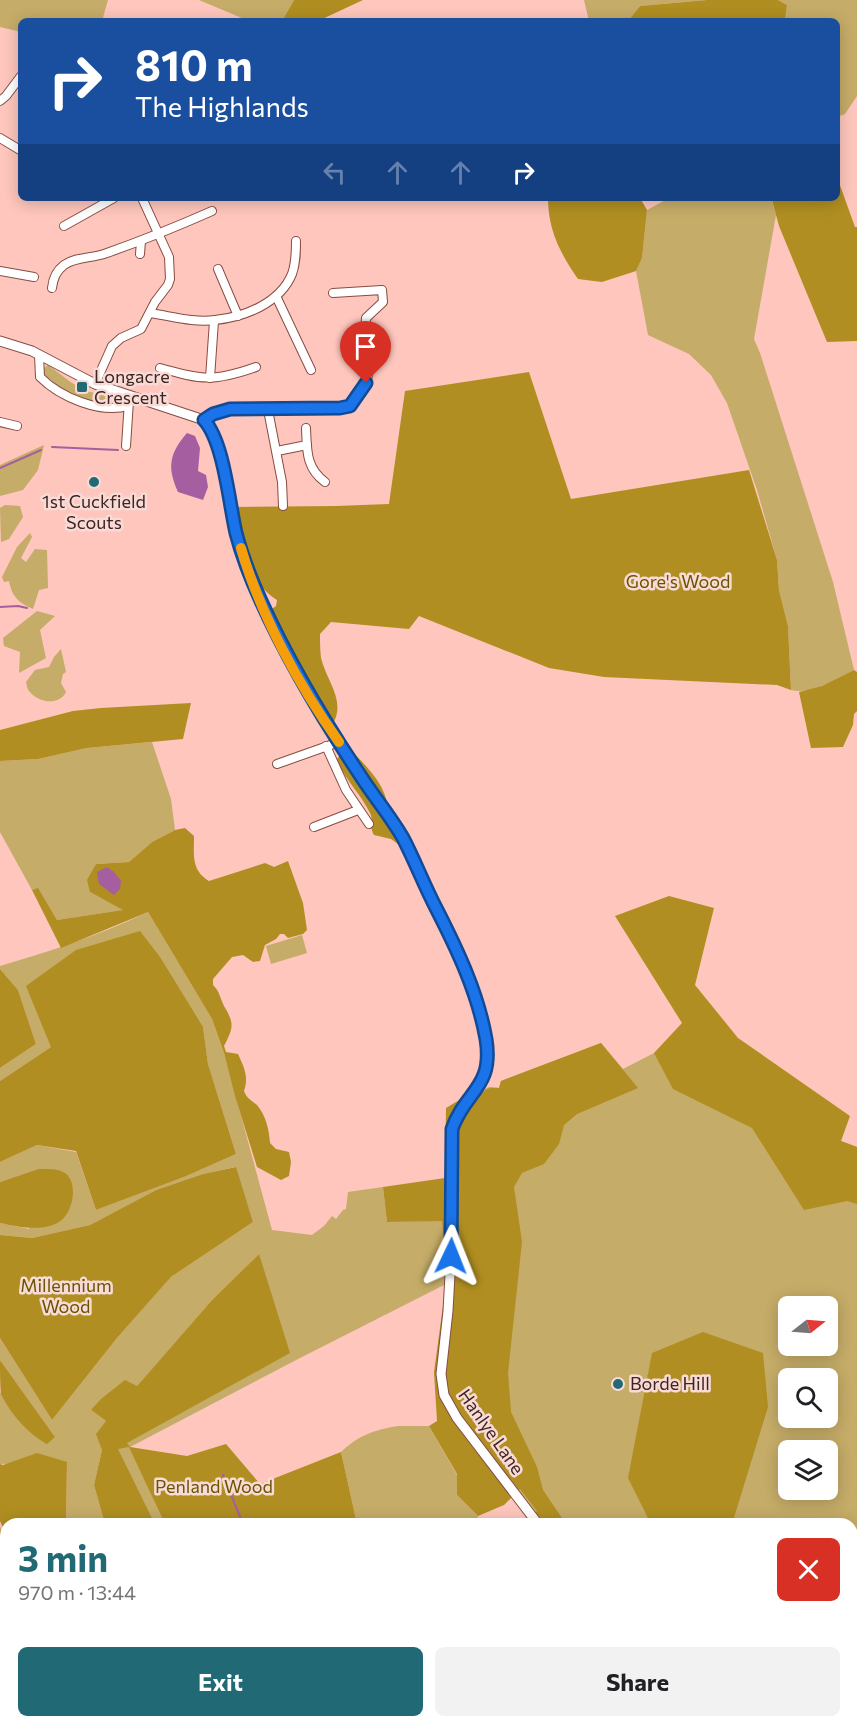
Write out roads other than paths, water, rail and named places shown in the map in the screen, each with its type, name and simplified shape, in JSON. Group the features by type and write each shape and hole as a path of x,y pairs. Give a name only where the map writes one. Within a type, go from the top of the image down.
{"street":[{"path":"0,101 18,80"},
{"path":"0,138 18,149"},
{"path":"64,226 109,201"},
{"path":"94,384 108,353 116,342 141,329 155,302 168,285 172,272 169,257 143,201"},
{"path":"52,288 55,276 65,264 73,260 100,255 141,241 212,211"},
{"path":"140,254 141,241"},
{"path":"150,313 214,321 253,310 276,296 292,275 296,241"},
{"path":"218,269 238,316"},
{"path":"0,271 34,277"},
{"path":"0,341 39,356 129,401 204,420 213,414 230,409 322,409 350,406 366,383 370,363 366,318 383,302 382,290 333,293"},
{"path":"276,296 311,370"},
{"path":"210,378 214,321"},
{"path":"39,356 40,377 52,387 93,405 118,408 129,401"},
{"path":"160,368 185,375 210,378 228,377 256,367"},
{"path":"126,446 129,401"},
{"path":"268,410 278,451 283,506"},
{"name":"Hanlye Lane","path":"204,420 215,441 236,533 253,583 285,652 339,742 404,839 464,968 482,1022 488,1056 485,1075 479,1088 456,1118 452,1129 452,1238 448,1311 441,1374 444,1395 457,1418 533,1518"},
{"path":"0,422 17,426"},
{"path":"306,428 310,466 315,474 326,482"},
{"path":"278,451 307,445"},
{"path":"277,764 339,742"},
{"path":"326,746 346,790 369,824"},
{"path":"314,827 358,810"}],"waterway":[{"path":"52,447 118,450"},
{"path":"0,468 41,450"},
{"path":"0,607 27,608"},
{"path":"223,1475 241,1518"}],"place":[{"name":"Longacre Crescent","path":"82,387"},
{"name":"1st Cuckfield Scouts","path":"94,482"},
{"name":"Borde Hill","path":"618,1384"}],"park label":[{"name":"Gore's Wood","path":"678,582"},
{"name":"Millennium Wood","path":"66,1296"},
{"name":"Penland Wood","path":"214,1487"}]}
